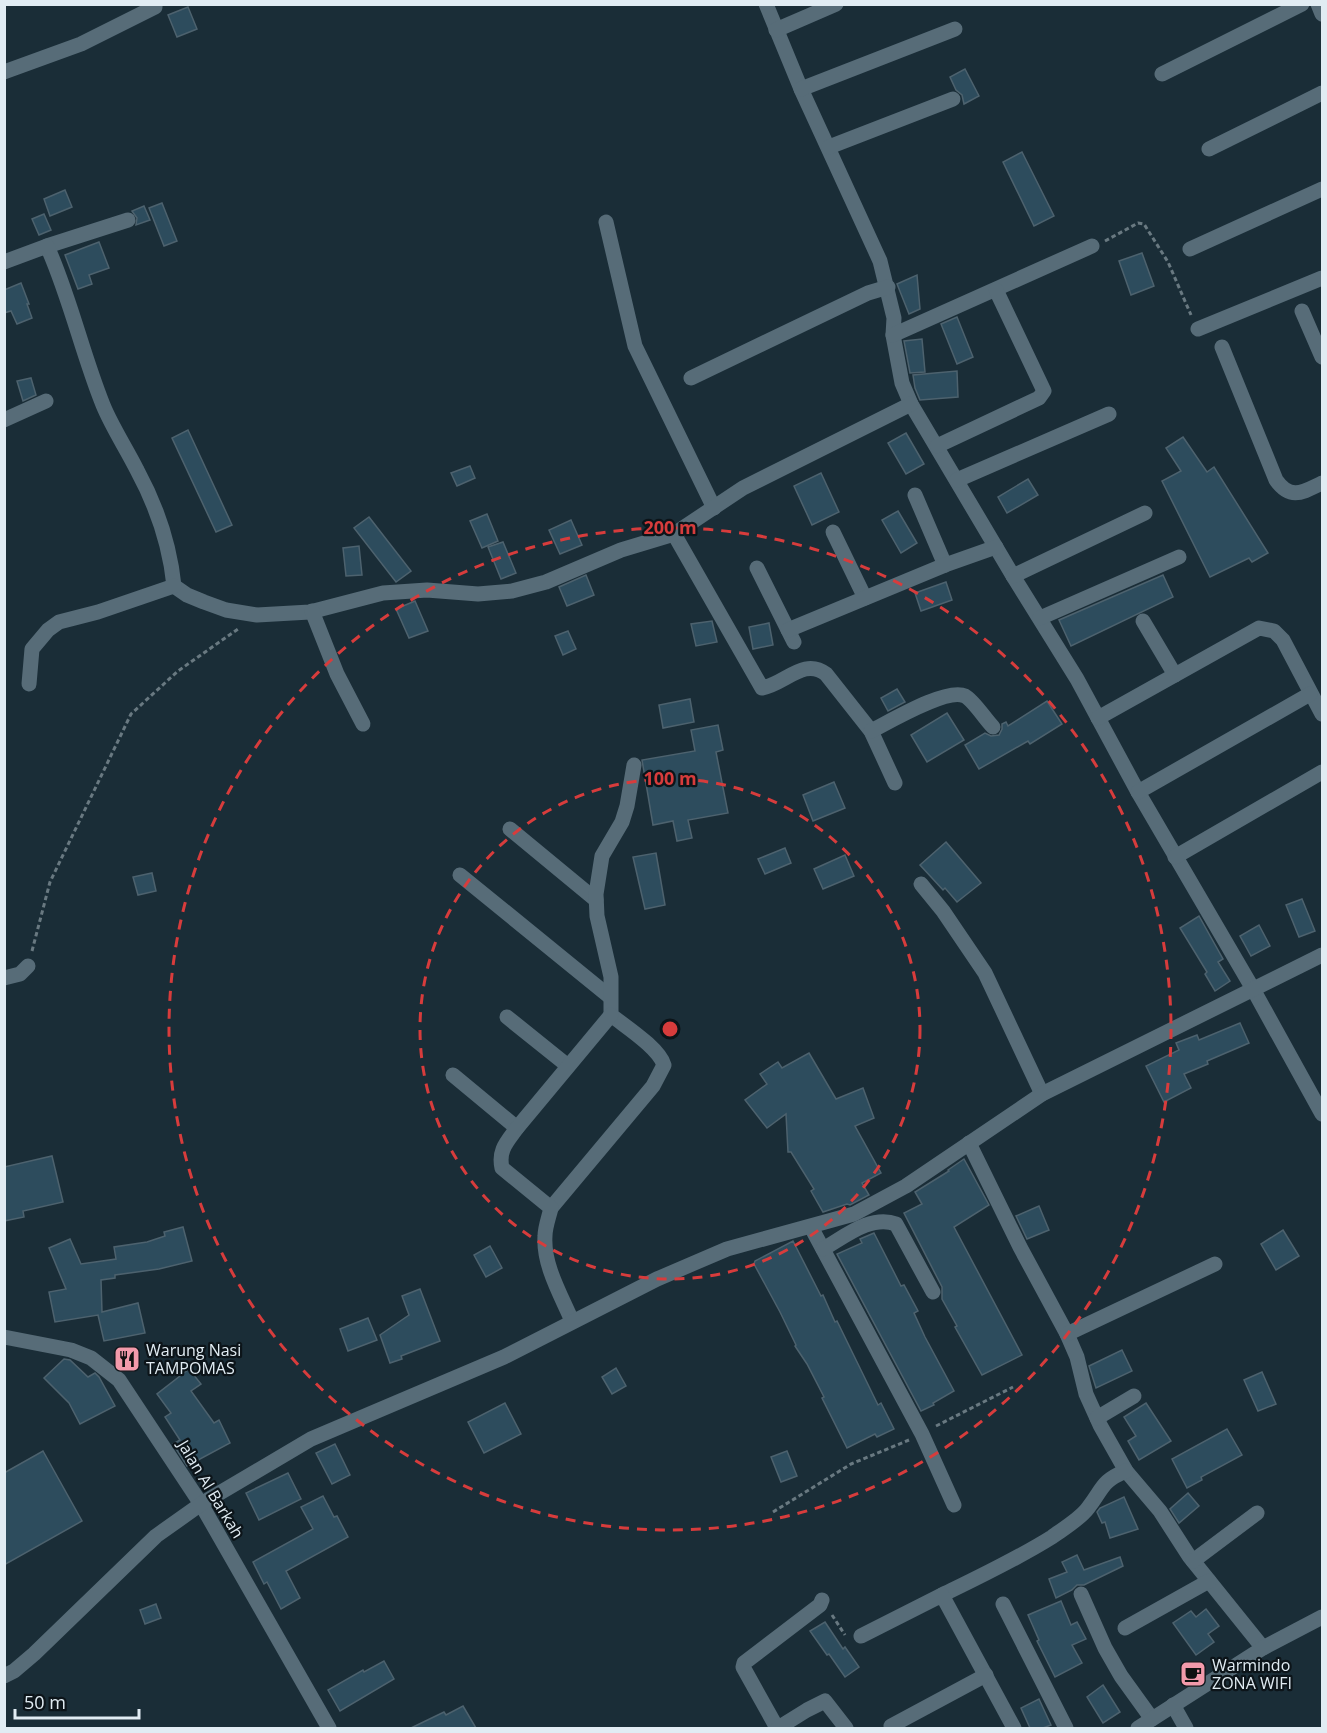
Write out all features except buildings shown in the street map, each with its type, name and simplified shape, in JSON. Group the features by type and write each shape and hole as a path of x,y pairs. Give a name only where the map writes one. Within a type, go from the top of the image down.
{"street":[{"path":"766,4 801,89 880,261 894,318 893,335 902,383 911,404 1040,618 1323,1114"},
{"path":"776,30 836,4"},
{"path":"1162,74 1302,4"},
{"path":"1318,4 1323,15"},
{"path":"4,72 81,44 158,5"},
{"path":"801,89 955,29"},
{"path":"1209,149 1323,93"},
{"path":"828,147 953,99"},
{"path":"1190,249 1323,189"},
{"path":"4,262 128,220"},
{"path":"606,222 636,346 714,507"},
{"path":"47,246 103,406 146,487 172,565 174,586 187,595 226,610 257,615 312,611 383,593 427,590 478,594 512,591 546,582 621,550 674,534 743,488 911,404"},
{"path":"893,335 1092,246"},
{"path":"1198,329 1323,278"},
{"path":"691,378 868,292 888,287"},
{"path":"937,446 1043,395 1044,391 996,290"},
{"path":"1302,311 1323,357"},
{"path":"1222,347 1281,488 1299,494 1323,483"},
{"path":"4,420 46,401"},
{"path":"957,480 1109,414"},
{"path":"915,495 945,566"},
{"path":"1013,576 1145,513"},
{"path":"833,532 866,598"},
{"path":"674,534 762,688 806,669 814,667 819,669 826,674 871,731 895,783"},
{"path":"757,568 791,636 866,598 996,547"},
{"path":"1040,618 1179,557"},
{"path":"29,684 32,649 48,630 59,622 108,609 174,586"},
{"path":"312,611 337,674 363,724"},
{"path":"1143,621 1175,675"},
{"path":"1098,718 1259,628 1269,628 1282,640 1323,714"},
{"path":"871,731 917,708 955,694 962,694 969,699 993,727"},
{"path":"1138,792 1311,694"},
{"path":"551,1208 502,1168 500,1159 503,1148 517,1128 611,1015 610,977 600,934 596,900 597,876 602,856 627,806 634,765"},
{"path":"1175,857 1323,772"},
{"path":"510,829 596,900"},
{"path":"460,875 610,997"},
{"path":"921,884 948,917 985,973 1042,1094"},
{"path":"4,1676 14,1671 34,1654 137,1552 201,1504 283,1455 328,1431 504,1357 657,1279 727,1249 854,1214 880,1201 1042,1094 1323,955"},
{"path":"4,978 20,974 28,966"},
{"path":"572,1321 556,1283 545,1245 551,1208 653,1086 664,1065 662,1058 611,1015"},
{"path":"507,1017 568,1066"},
{"path":"453,1075 517,1128"},
{"path":"969,1143 1020,1247 1067,1334 1077,1357 1086,1394 1126,1471 1160,1511 1193,1561 1263,1648"},
{"path":"823,1249 864,1226 890,1222 896,1224 933,1292"},
{"path":"812,1227 922,1434 954,1505"},
{"path":"1067,1334 1215,1264"},
{"name":"Jalan Al Barkah","path":"4,1337 71,1350 91,1358 120,1380 201,1504 329,1728"},
{"path":"1097,1418 1134,1396"},
{"path":"861,1636 1004,1564 1053,1536 1086,1510 1101,1486 1111,1477 1126,1471"},
{"path":"1193,1561 1257,1513"},
{"path":"1125,1628 1209,1581"},
{"path":"1081,1594 1105,1648 1121,1676 1152,1719"},
{"path":"942,1595 1014,1728"},
{"path":"822,1600 820,1605 744,1663 742,1667 778,1728 825,1701 846,1728"},
{"path":"1003,1604 1066,1728"},
{"path":"1138,1728 1263,1648 1323,1617"},
{"path":"891,1726 986,1675"},
{"path":"1173,1705 1186,1728"}],"path":[{"path":"1092,246 1138,223 1144,224 1168,262 1198,329"},
{"path":"28,966 50,882 131,714 178,671 257,615"},
{"path":"773,1512 851,1464 922,1434 1012,1387"},
{"path":"822,1600 845,1635 853,1638 861,1636"}],"place":[{"name":"Warung Nasi TAMPOMAS","path":"127,1359"},
{"name":"Warmindo ZONA WIFI","path":"1193,1674"}]}
